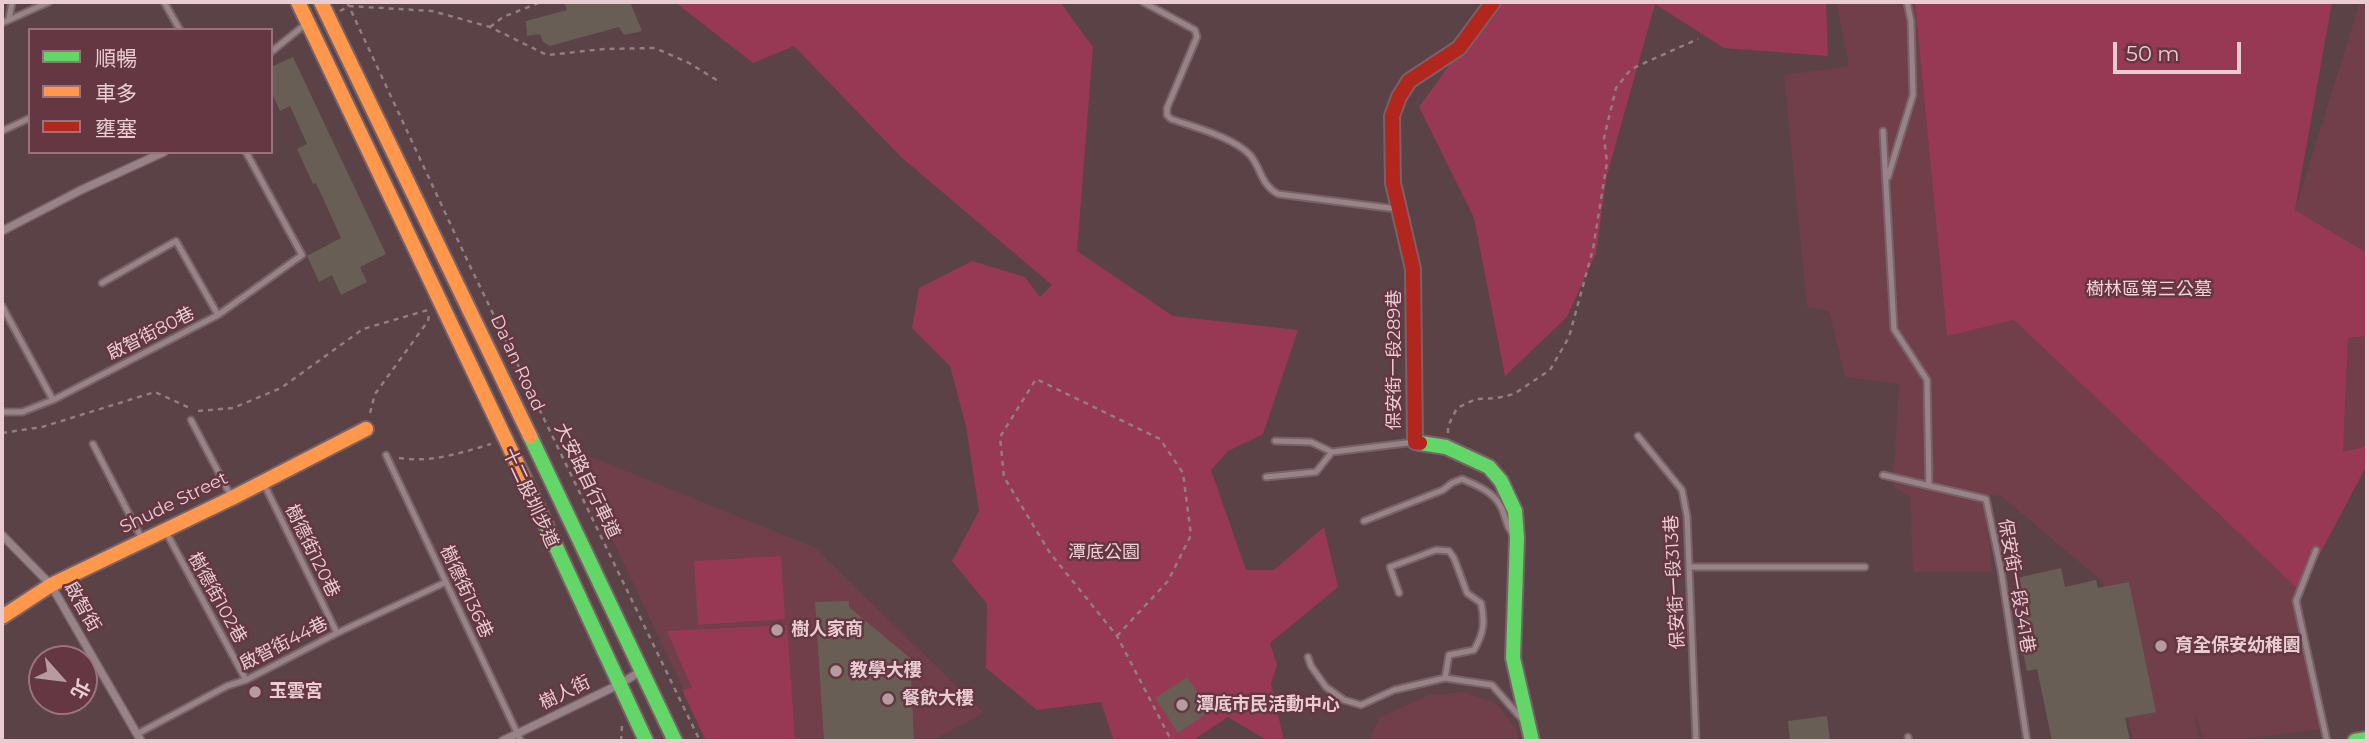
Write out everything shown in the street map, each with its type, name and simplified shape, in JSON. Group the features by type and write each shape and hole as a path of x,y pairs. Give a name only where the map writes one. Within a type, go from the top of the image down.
{"street":[{"path":"298,2 646,741"},
{"name":"Da'an Road","path":"321,2 440,244 674,741"},
{"name":"保安街一段289巷","path":"1493,2 1459,48 1409,81 1399,97 1392,116 1393,183 1413,269 1415,442 1446,447 1489,467 1501,481 1515,511 1517,538 1513,658 1532,741"},
{"path":"2,231 81,190 160,154"},
{"name":"Shude Street","path":"2,617 51,585 232,498 366,429"},
{"name":"啟智街","path":"2,535 51,585 139,738"},
{"name":"樹人街","path":"502,741 520,737 641,671"},
{"path":"2355,741 2367,738"}],"lane":[{"path":"9,19 12,2"},
{"path":"2,23 49,2"},
{"path":"164,2 179,28"},
{"path":"1143,2 1195,30 1197,37 1167,107 1167,115 1171,119 1217,135 1248,153 1268,188 1278,194 1400,210"},
{"path":"1886,183 1913,95 1911,21 1907,2"},
{"path":"273,50 307,23"},
{"path":"2,131 28,119"},
{"path":"1883,131 1894,329 1927,380 1929,486"},
{"name":"啟智街80巷","path":"2,412 22,412 53,400 218,315 302,254 247,154"},
{"path":"102,283 176,241 218,315"},
{"path":"2,306 53,400"},
{"path":"191,420 232,498"},
{"name":"保安街一段313巷","path":"1638,436 1682,490 1687,516 1696,741"},
{"path":"1275,441 1311,442 1332,452 1415,442"},
{"path":"93,444 142,539"},
{"path":"1266,477 1316,472 1332,452"},
{"name":"樹德街136巷","path":"386,455 520,737"},
{"name":"保安街一段341巷","path":"1883,474 1986,499 2001,570 2027,741"},
{"path":"1364,521 1444,490 1462,479 1482,487 1499,504 1510,531 1517,538"},
{"name":"樹德街120巷","path":"262,481 337,634"},
{"name":"樹德街102巷","path":"164,529 246,680"},
{"path":"1399,593 1390,567 1436,550 1449,551 1467,593 1481,603 1485,621 1482,637 1474,650 1449,655 1445,678"},
{"path":"2316,550 2296,601 2327,741"},
{"path":"1690,568 1865,567"},
{"name":"啟智街44巷","path":"139,738 226,686 246,680 446,582"},
{"path":"1308,657 1326,687 1344,701 1361,705 1394,690 1445,678 1492,685 1527,724"}],"path":[{"path":"490,27 503,17 541,2"},
{"path":"328,18 348,4 432,10 490,27 547,55 605,49 655,48 689,63 720,82"},
{"name":"大安路自行車道","path":"348,4 475,277 700,741"},
{"path":"1446,447 1448,426 1457,408 1476,399 1514,394 1550,370 1569,337 1593,249 1606,162 1604,138 1616,88 1631,69 1698,38"},
{"path":"2,433 42,427 155,392 198,411 233,408 281,388 363,329 429,310 428,321 375,394 366,429"},
{"path":"1117,636 1168,581 1191,535 1183,473 1160,439 1036,379 1000,437 1004,477 1049,553 1117,636 1170,738 1169,741"},
{"name":"十二股圳步道","path":"386,455 425,461 454,456 491,444"},
{"path":"621,741 622,719"}],"shaded area":[{"path":"1836,2 1915,2 1947,335 2014,320 2300,591 2322,729 2229,741 2204,741 2193,707 2200,741 2133,741 2103,582 2001,496 1984,495 1992,572 1913,572 1910,497 1893,486 1899,384 1845,377 1829,311 1807,307 1784,75 1849,66"},
{"path":"2360,2 2367,2 2367,253 2295,210"},
{"path":"2367,336 2367,446 2343,453 2348,338"},
{"name":"樹人家商","path":"569,448 814,547 984,713 931,741 708,741"},
{"path":"1464,692 1496,703 1516,728 1519,741 1369,741 1379,718 1429,695"}],"green space":[{"name":"潭底公園","path":"675,2 1060,2 1093,47 1077,251 1173,316 1298,330 1263,434 1228,451 1211,470 1246,570 1274,570 1324,527 1338,587 1270,643 1277,665 1271,683 1284,741 1268,741 1228,717 1192,741 1114,741 1101,702 1037,710 986,668 987,604 952,561 979,511 966,426 950,366 912,328 919,288 972,261 1025,277 1040,297 1052,285 901,157 794,46 753,63"},
{"path":"1495,2 1826,2 1828,56 1724,48 1655,4 1607,175 1596,253 1567,317 1505,376 1474,218 1419,107"},
{"name":"樹林區第三公墓","path":"1915,2 2332,2 2295,210 2367,253 2367,336 2348,338 2343,452 2367,446 2367,465 2300,591 2014,320 1947,336"},
{"path":"781,556 785,619 698,625 694,561"},
{"path":"787,625 795,741 706,741 682,690 692,688 667,631"}],"building":[{"path":"564,2 630,2 642,31 624,35 619,27 550,46 543,42 540,34 527,36 526,21 567,10"},
{"path":"293,57 386,254 360,267 367,282 341,295 332,275 319,282 307,256 341,238 297,149 307,144 290,106 280,111 273,96 273,66"},
{"path":"2061,568 2065,587 2096,580 2098,588 2129,582 2156,712 2125,718 2130,741 2052,741 2037,669 2027,671 2020,638 2029,633 2017,578"},
{"path":"849,601 849,607 910,658 914,740 824,741 815,602"},
{"name":"潭底市民活動中心","path":"1187,677 1210,711 1178,733 1155,698"},
{"path":"1827,716 1830,741 1790,741 1788,721"}],"traffic: fast":[{"path":"530,436 675,741"},
{"path":"1420,443 1446,447 1489,467 1501,481 1515,511 1517,538 1513,658 1532,741"},
{"path":"525,480 646,741"},
{"path":"2355,741 2367,739"}],"traffic: slow":[{"path":"298,2 525,480"},
{"path":"321,2 530,436"},
{"path":"2,617 51,585 232,498 366,429"}],"traffic: jam":[{"path":"1420,443 1415,442 1413,269 1393,183 1392,116 1409,81 1459,48 1493,2"}],"place":[{"name":"樹人家商","path":"777,630"},
{"name":"育全保安幼稚園","path":"2161,646"},
{"name":"教學大樓","path":"836,671"},
{"name":"玉雲宮","path":"255,692"},
{"name":"餐飲大樓","path":"888,699"},
{"name":"潭底市民活動中心","path":"1182,705"}]}
